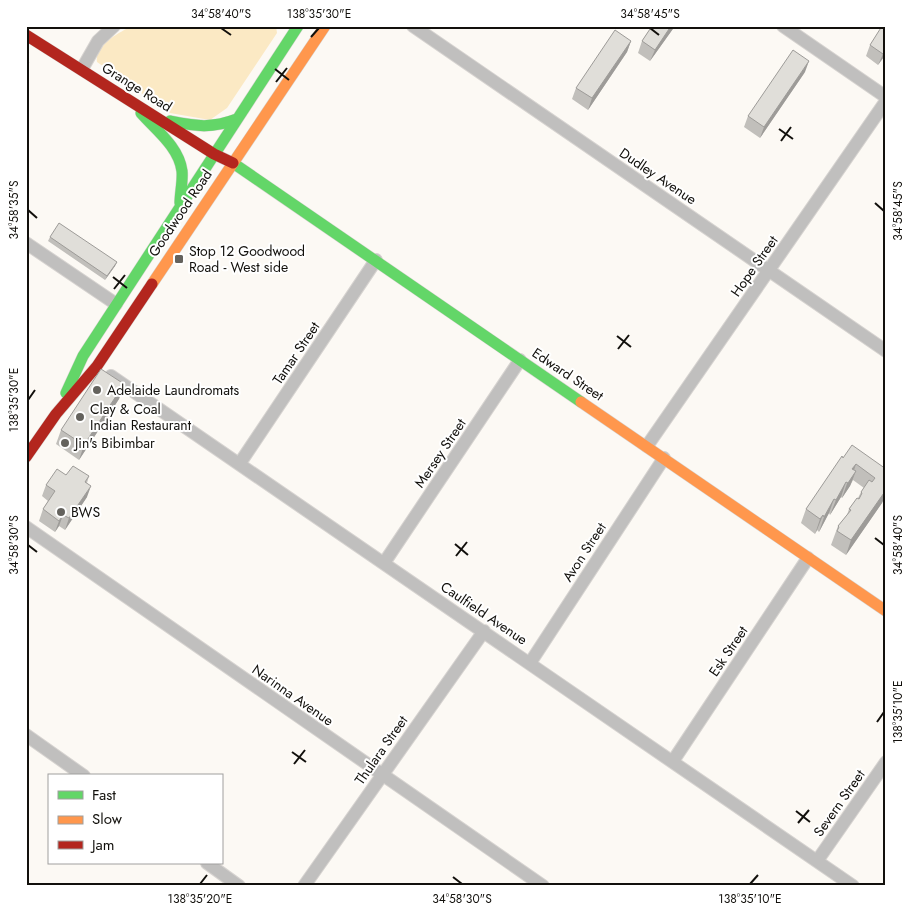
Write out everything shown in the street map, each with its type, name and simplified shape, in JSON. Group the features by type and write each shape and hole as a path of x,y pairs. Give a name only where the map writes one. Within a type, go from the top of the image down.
{"main road":[{"name":"Goodwood Road","path":"26,457 56,414 97,366 325,26"},
{"name":"Goodwood Road","path":"56,414 83,356 297,27"},
{"name":"Grange Road","path":"26,35 214,154 232,162"},
{"path":"128,99 176,154 182,171 179,206"},
{"path":"160,119 209,128 237,119"},
{"name":"Edward Street","path":"232,162 886,611"}],"street":[{"path":"82,69 98,41 114,26"},
{"name":"Dudley Avenue","path":"413,26 886,351"},
{"path":"783,26 886,97"},
{"name":"Hope Street","path":"647,446 886,102"},
{"path":"26,243 116,304"},
{"name":"Tamar Street","path":"240,463 376,260"},
{"name":"Mersey Street","path":"384,563 520,360"},
{"name":"Caulfield Avenue","path":"97,366 853,886"},
{"name":"Avon Street","path":"530,663 664,458"},
{"name":"Narinna Avenue","path":"26,527 543,886"},
{"name":"Esk Street","path":"673,761 808,558"},
{"name":"Thulara Street","path":"304,886 484,631"},
{"path":"26,734 81,774"},
{"name":"Severn Street","path":"817,861 886,762"},
{"path":"208,864 239,886"}],"shaded area":[{"path":"132,26 276,26 277,33 227,108 210,120 170,113 97,62 97,56 104,45"}],"building":[{"path":"652,26 671,26 655,50 642,41"},
{"path":"882,26 886,26 886,49 883,54 870,45"},
{"path":"615,30 631,41 592,98 576,88"},
{"path":"793,50 809,61 764,127 748,116"},
{"path":"59,223 117,262 107,276 50,237"},
{"path":"101,369 124,384 84,445 61,430"},
{"path":"852,445 886,469 886,490 851,540 837,531 838,526 851,510 849,509 857,498 859,499 869,480 872,482 875,478 856,464 852,469 856,471 848,483 846,482 836,500 834,499 824,517 823,515 820,519 806,509 842,456 843,458"},
{"name":"BWS","path":"73,466 89,476 85,482 91,486 69,518 63,515 59,521 43,509 55,491 46,485 57,469 66,475"}],"traffic: fast":[{"path":"66,393 83,356 298,26"},
{"path":"141,113 166,139 180,162 182,171 180,203"},
{"path":"170,121 204,126 237,119"},
{"path":"233,163 581,402"}],"traffic: slow":[{"path":"152,284 325,26"},
{"path":"581,402 886,611"}],"traffic: jam":[{"path":"26,35 214,154 233,163"},
{"path":"26,457 56,414 97,366 152,284"}],"place":[{"name":"Stop 12 Goodwood Road - West side","path":"179,259"},
{"name":"Adelaide Laundromats","path":"97,390"},
{"name":"Clay & Coal Indian Restaurant","path":"80,417"},
{"name":"Jin's Bibimbar","path":"65,443"},
{"name":"BWS","path":"61,512"}]}
